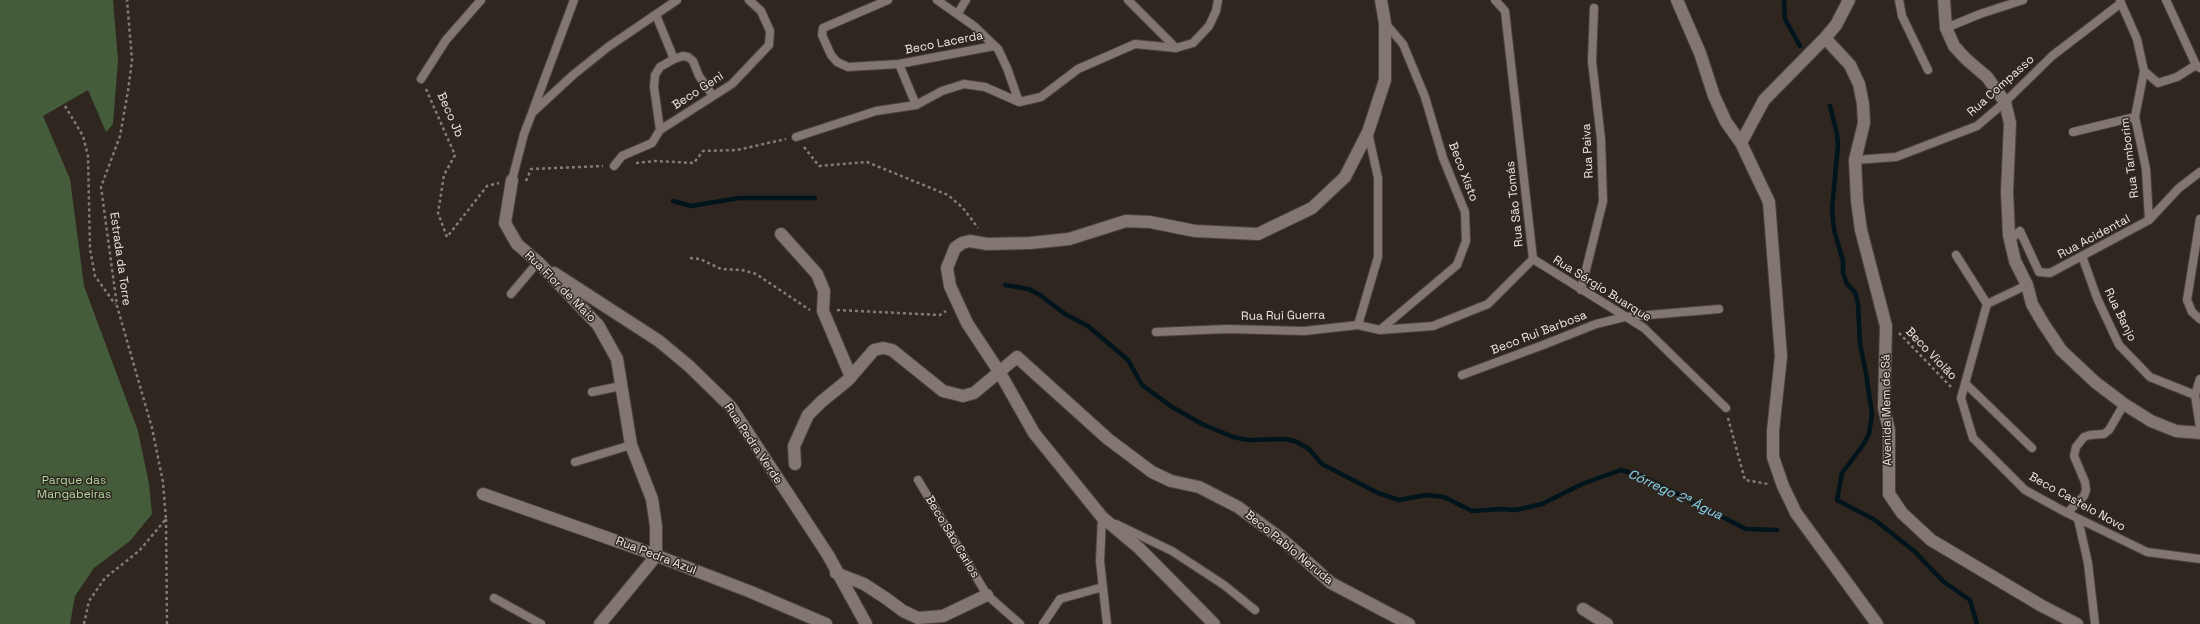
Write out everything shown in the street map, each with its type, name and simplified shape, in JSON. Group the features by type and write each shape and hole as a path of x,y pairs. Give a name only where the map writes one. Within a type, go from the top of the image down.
{"street":[{"path":"1214,624 1139,548 1102,517 1034,433 1000,373 968,323 950,286 947,268 955,248 962,243 970,241 987,244 1030,243 1069,239 1126,221 1150,222 1195,231 1258,234 1312,208 1345,177 1368,132 1385,80 1385,23 1381,0"},
{"path":"1677,0 1700,54 1714,96 1726,122 1741,143 1769,202 1781,356 1773,431 1773,457 1783,486 1796,513 1872,622"},
{"path":"1741,143 1764,100 1825,38 1836,24 1849,0"},
{"path":"1944,0 1946,28 1954,46 1966,59 1987,76 2005,102 2010,123 2007,192 2010,240 2015,260 2027,285 2032,304 2061,350 2095,382 2124,404 2151,421 2176,431 2200,434"},
{"name":"Avenida Mem de Sá","path":"1825,38 1850,65 1860,84 1864,124 1856,160 1861,230 1886,326 1884,408 1889,430 1889,494 1902,513 1931,540 2042,606 2077,624"},
{"name":"Rua Flor de Maio","path":"512,180 505,223 517,244 538,262 598,325 617,359 627,412 631,445 652,499 656,526 656,556"},
{"path":"781,234 817,274 824,291 823,311 851,377"},
{"name":"Rua Pedra Verde","path":"538,262 659,341 689,366 730,407 828,555 836,573 866,624"},
{"path":"795,464 794,446 808,415 820,402 851,377 874,350 883,348 892,350 943,391 963,396 974,393 1000,373"},
{"name":"Beco Pablo Neruda","path":"1000,373 1017,357 1108,439 1152,472 1171,481 1199,487 1238,507 1278,536 1331,583 1410,624"},
{"name":"Rua Pedra Azul","path":"483,494 632,546 751,592 826,624"},
{"path":"600,624 656,556"},
{"path":"836,573 864,584 887,599 903,612 918,618 943,616 987,595"},
{"path":"1583,608 1607,624"}],"lane":[{"path":"421,79 446,40 481,0"},
{"path":"532,113 574,0"},
{"name":"Rua Flor de Maio","path":"512,180 524,134 532,113 573,75 677,0"},
{"name":"Beco Geni","path":"614,166 622,156 652,143 660,130 732,84 769,45 770,31 761,11 749,0"},
{"name":"Beco Lacerda","path":"888,0 823,28 822,35 831,55 837,62 848,67 899,64 994,46"},
{"path":"937,0 958,13 998,50 1007,68 1019,102"},
{"path":"958,13 966,0"},
{"path":"1128,0 1176,48"},
{"path":"796,137 876,111 916,105 942,91 964,84 985,87 1019,102 1041,97 1078,68 1135,44 1176,48 1193,43 1209,26 1216,11 1218,0"},
{"name":"Rua São Tomás","path":"1358,325 1380,330 1433,326 1488,304 1533,259 1505,11 1495,0"},
{"path":"1899,0 1902,16 1928,70"},
{"path":"1946,28 1980,14 2023,0"},
{"path":"2144,71 2158,83 2177,77 2198,67 2166,0"},
{"name":"Rua Tamborim","path":"2120,1 2137,39 2144,71 2135,117 2146,169 2149,220"},
{"name":"Rua Compasso","path":"1856,160 1896,157 1977,126 2005,102 2052,56 2120,1"},
{"name":"Rua Paiva","path":"1581,290 1603,201 1601,139 1592,61 1594,8"},
{"path":"656,15 674,59"},
{"name":"Beco Xisto","path":"1380,330 1457,265 1466,241 1465,212 1443,158 1425,97 1403,44 1385,23"},
{"path":"660,130 654,88 655,75 660,67 683,56 693,61 699,76 713,96"},
{"path":"899,64 916,105"},
{"path":"2073,132 2135,117"},
{"path":"1358,325 1378,257 1378,178 1368,132"},
{"name":"Rua Acidental","path":"2010,240 2020,231 2039,272 2050,273 2149,220 2179,188 2200,172"},
{"path":"2200,219 2187,300 2192,312 2200,319"},
{"path":"1956,255 1987,304 1961,398"},
{"name":"Rua Banjo","path":"2082,256 2097,298 2119,345 2150,377 2194,395"},
{"name":"Rua Sérgio Buarque","path":"1533,259 1644,328 1726,408"},
{"path":"511,294 538,262"},
{"path":"1987,304 2027,285"},
{"name":"Beco Rui Barbosa","path":"1462,375 1596,324 1626,317 1718,309"},
{"name":"Rua Rui Guerra","path":"1156,332 1227,329 1304,331 1358,325"},
{"path":"2200,379 2194,395 2200,428"},
{"path":"1966,384 2032,448"},
{"path":"592,392 621,386"},
{"name":"Beco Castelo Novo","path":"1961,398 1973,438 2025,490 2078,519 2147,552 2200,559"},
{"path":"2067,513 2084,496 2086,490 2085,482 2074,456 2076,447 2084,437 2104,434 2109,430 2124,404"},
{"path":"575,462 631,445"},
{"name":"Beco São Carlos","path":"918,480 987,595 1020,624"},
{"path":"1106,624 1100,561 1102,517 1172,551 1224,585 1255,610"},
{"path":"2078,519 2088,563 2095,624"},
{"path":"1043,624 1060,599 1103,587"},
{"path":"494,598 541,624"}],"path":[{"name":"Estrada da Torre","path":"127,0 132,60 128,91 120,136 101,187 117,306 152,428 163,482 166,519 167,624"},
{"name":"Beco Jb","path":"421,79 455,155 444,175 438,213 447,238 487,186 512,180"},
{"path":"65,106 83,136 88,156 90,248 95,276 117,306"},
{"path":"512,180 525,183 531,169 614,166 655,161 694,163 703,152 737,150 796,137 819,166 867,162 948,196 963,208 987,244"},
{"name":"Beco Violão","path":"1886,326 1893,327 1961,398"},
{"path":"1726,408 1745,480 1783,486"},
{"path":"84,624 89,601 105,578 139,551 166,519"}],"green space":[{"name":"Parque das Mangabeiras","path":"0,0 113,0 118,60 113,124 106,132 88,90 43,116 70,179 84,286 138,431 149,484 152,514 130,541 94,568 75,596 70,624 0,624"}],"waterway":[{"path":"1784,0 1785,19 1800,46"},
{"path":"1830,106 1837,134 1838,145 1832,209 1834,230 1843,261 1843,273 1847,284 1855,292 1858,304 1860,344 1872,414 1869,434 1863,445 1842,473 1837,500 1875,520 1914,551 1944,582 1970,600 1977,624"},
{"name":"Córrego 2ª Água","path":"673,201 691,206 739,198 815,198"},
{"name":"Córrego 2ª Água","path":"1005,285 1029,289 1040,295 1065,314 1088,326 1128,360 1142,385 1172,407 1202,424 1233,437 1248,440 1286,439 1297,442 1309,449 1322,464 1378,493 1399,500 1426,495 1444,497 1472,511 1501,509 1516,510 1542,504 1582,484 1621,470 1642,476 1746,529 1777,530"}]}
